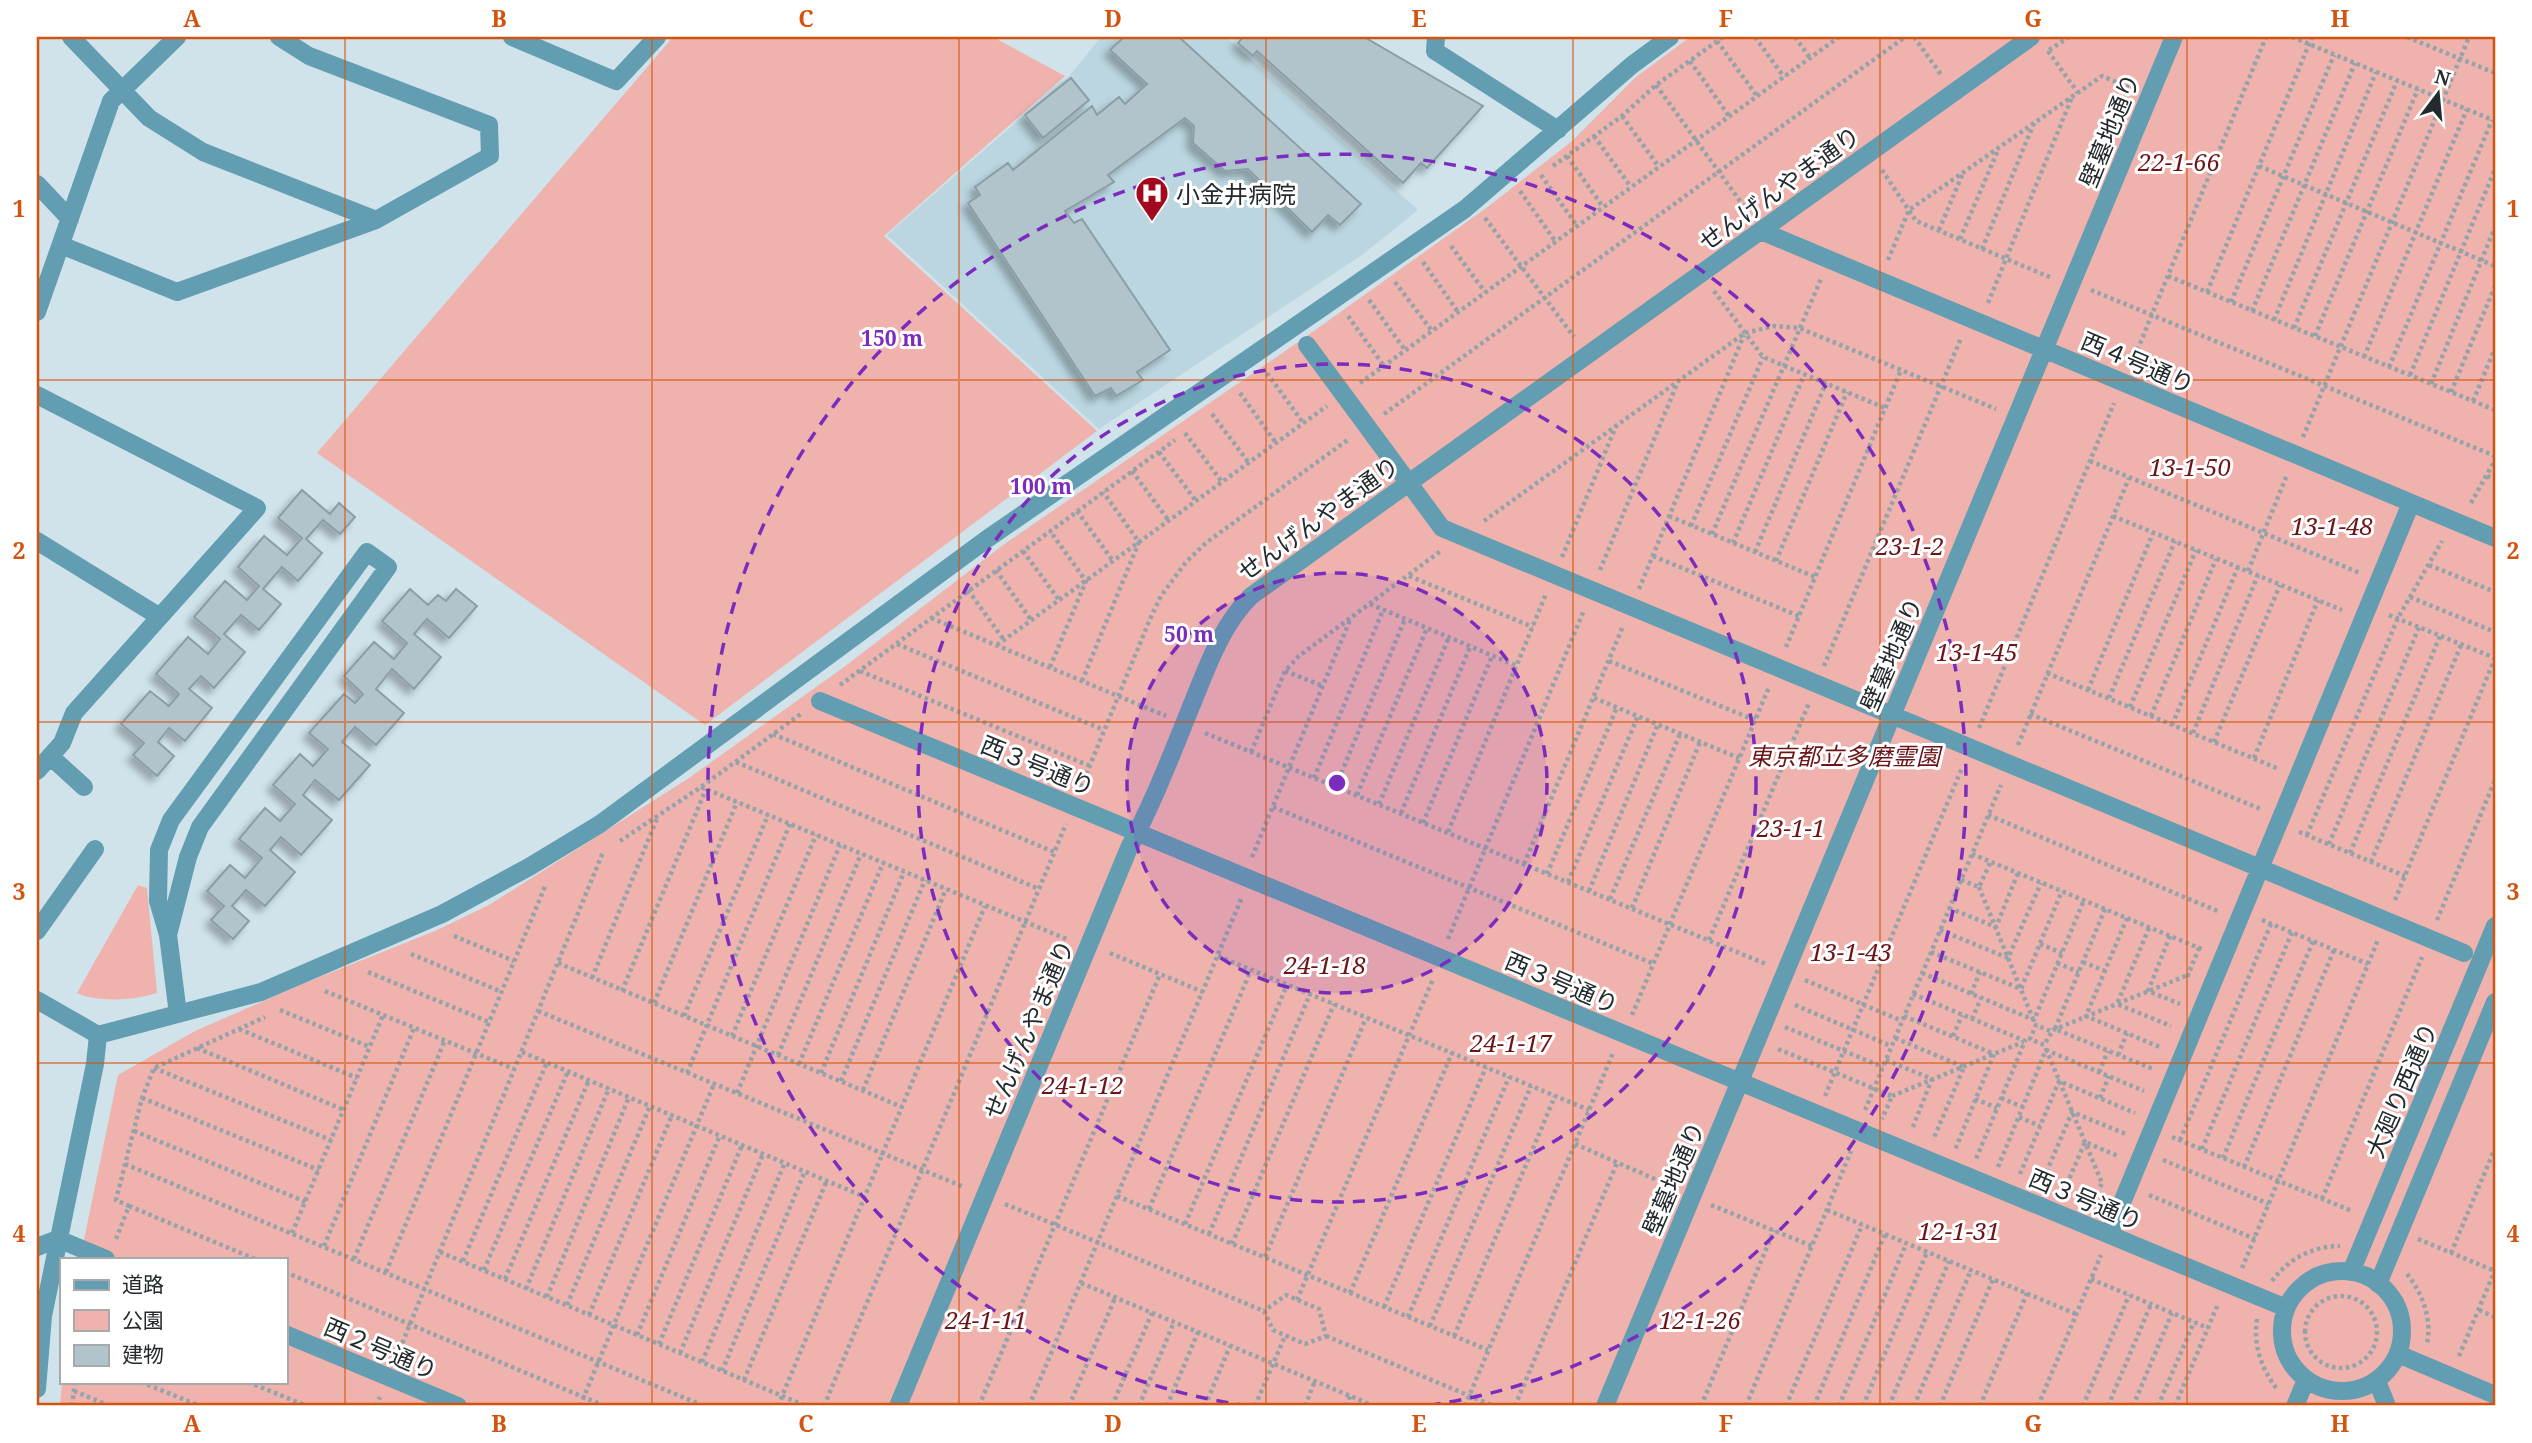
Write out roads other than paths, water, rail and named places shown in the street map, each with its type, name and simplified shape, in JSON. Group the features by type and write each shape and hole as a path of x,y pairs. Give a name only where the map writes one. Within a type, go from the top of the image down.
{"street":[{"path":"71,37 149,118 203,152 376,220"},
{"path":"37,312 111,101 177,37"},
{"path":"61,245 177,292 376,220 490,156 489,125 309,56 279,37"},
{"path":"512,37 616,81 657,37"},
{"path":"1436,37 1435,51 1558,130"},
{"path":"37,1000 98,1035 261,992 442,914 529,867 600,824 987,539 1465,209 1632,65 1670,37"},
{"name":"せんげんやま通り","path":"898,1406 1229,621 1251,596 2031,37"},
{"name":"壁墓地通り","path":"1605,1406 2174,37"},
{"path":"37,184 70,219"},
{"name":"西４号通り","path":"1761,231 2495,538"},
{"path":"1307,345 1442,528 2464,953"},
{"path":"37,395 257,508 74,713 62,743 37,771"},
{"path":"2109,1234 2411,503"},
{"path":"37,541 160,617"},
{"path":"168,935 188,857 200,827 387,567 367,552 171,820 159,850 158,901 168,935 178,1014"},
{"name":"西３号通り","path":"820,701 2286,1308"},
{"path":"50,756 84,788"},
{"path":"37,931 95,849"},
{"name":"大廻り西通り","path":"2351,1272 2495,926"},
{"path":"2378,1284 2495,1002"},
{"path":"37,1389 43,1316 95,1064 98,1035"},
{"path":"37,1247 58,1239 104,1258"},
{"path":"2330,1272 2351,1272 2378,1284 2392,1298 2401,1320 2401,1343 2392,1365 2377,1381 2341,1399 2306,1380 2292,1365 2281,1331 2286,1308 2299,1289 2318,1276 2330,1272"},
{"name":"西２号通り","path":"287,1335 458,1406"},
{"path":"2398,1354 2495,1395"},
{"path":"2290,1402 2306,1380"},
{"path":"2377,1381 2388,1406"}],"place":[{"name":"小金井病院","path":"1152,223"}],"park label":[{"name":"22-1-66","path":"2179,161"},
{"name":"13-1-50","path":"2190,466"},
{"name":"13-1-48","path":"2332,525"},
{"name":"23-1-2","path":"1910,545"},
{"name":"13-1-45","path":"1977,651"},
{"name":"東京都立多磨霊園","path":"1844,755"},
{"name":"23-1-1","path":"1791,827"},
{"name":"13-1-43","path":"1851,951"},
{"name":"24-1-18","path":"1325,964"},
{"name":"24-1-17","path":"1511,1042"},
{"name":"24-1-12","path":"1083,1084"},
{"name":"12-1-31","path":"1959,1230"},
{"name":"24-1-11","path":"986,1319"},
{"name":"12-1-26","path":"1700,1319"}]}
